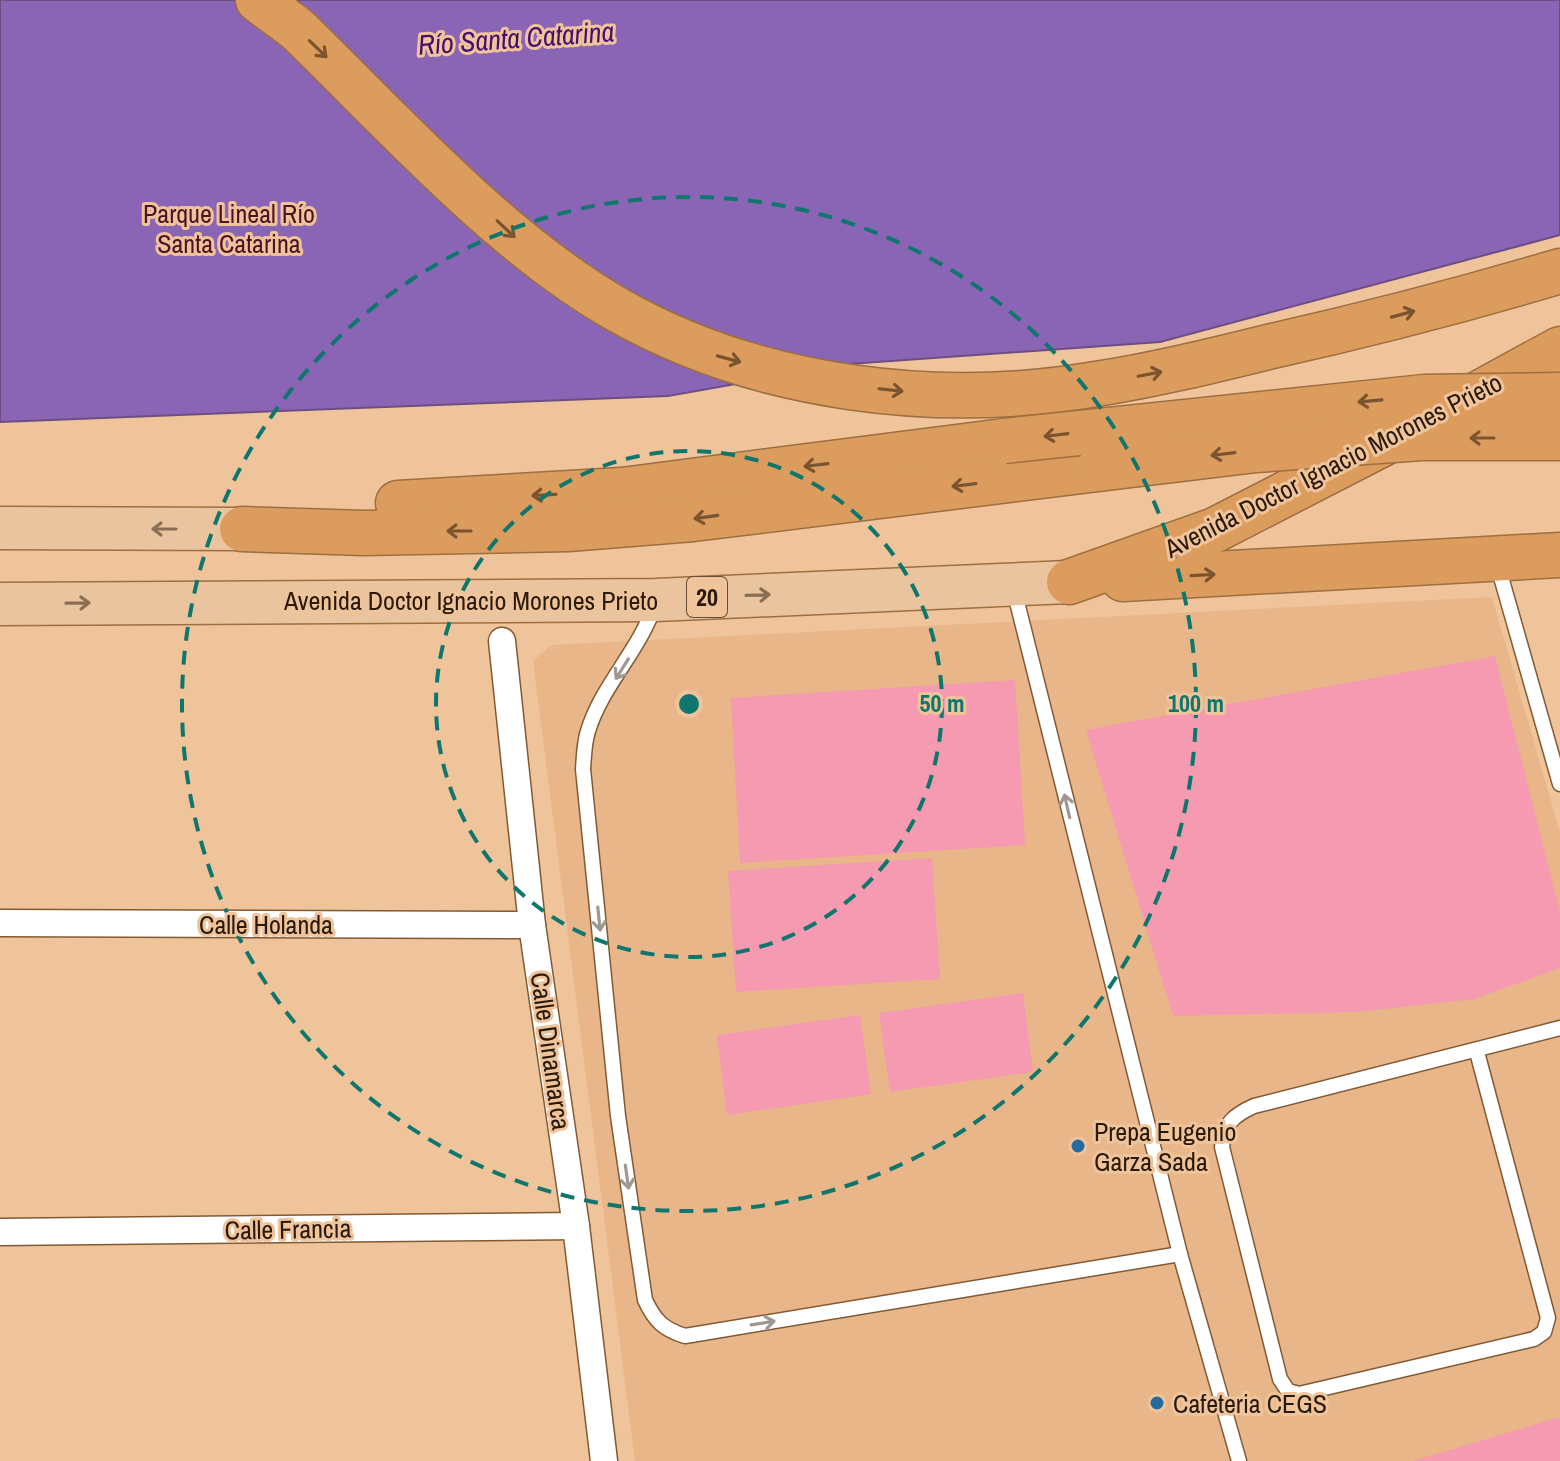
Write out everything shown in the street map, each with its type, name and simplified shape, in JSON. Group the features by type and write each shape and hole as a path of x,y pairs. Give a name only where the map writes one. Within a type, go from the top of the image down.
{"highway":[{"path":"258,0 297,29 530,251 618,310 708,353 814,382 909,392 1000,394 1093,385 1350,328 1560,271"},
{"name":"Avenida Doctor Ignacio Morones Prieto","path":"1069,582 1215,530 1560,349"},
{"path":"242,529 307,510 622,490 1004,441 1424,397 1560,395"},
{"path":"242,529 364,533 568,529 693,519 1256,450 1406,439 1560,438"},
{"path":"1069,582 1560,555"}],"main road":[{"path":"0,528 242,529"},
{"name":"Avenida Doctor Ignacio Morones Prieto","path":"0,604 656,600 1069,582"}],"street":[{"name":"Calle Dinamarca","path":"502,641 532,925 576,1226 604,1461"},
{"name":"Calle Holanda","path":"0,923 532,925"},
{"name":"Calle Francia","path":"0,1232 576,1226"}],"lane":[{"path":"1496,559 1560,784"},
{"path":"1013,586 1180,1254 1239,1461"},
{"path":"656,600 646,629 601,701 587,733 583,769 618,1116 645,1300 654,1319 666,1330 685,1336 1180,1254"},
{"path":"1477,1052 1548,1318 1544,1332 1534,1339 1377,1378 1299,1394 1288,1391 1280,1379 1222,1147 1224,1127 1235,1115 1254,1106 1477,1052 1560,1028"}],"shaded area":[{"name":"Prepa Eugenio Garza Sada","path":"1492,597 1560,832 1560,1461 635,1461 533,661 551,645"},
{"path":"1495,656 1560,912 1560,968 1474,999 1357,1012 1173,1016 1086,730"},
{"path":"1015,680 1025,845 740,863 731,698"},
{"path":"932,858 940,979 736,992 728,871"},
{"path":"1023,993 1033,1072 890,1092 879,1013"},
{"path":"860,1015 871,1094 727,1115 717,1035"},
{"path":"1560,1417 1560,1461 1413,1461"}],"water":[{"name":"Río Santa Catarina","path":"0,0 1560,0 1560,235 1160,342 849,364 668,396 0,422"}],"place":[{"name":"Prepa Eugenio Garza Sada","path":"1078,1146"},
{"name":"Cafeteria CEGS","path":"1157,1403"}],"park label":[{"name":"Parque Lineal Río Santa Catarina","path":"229,228"}]}
